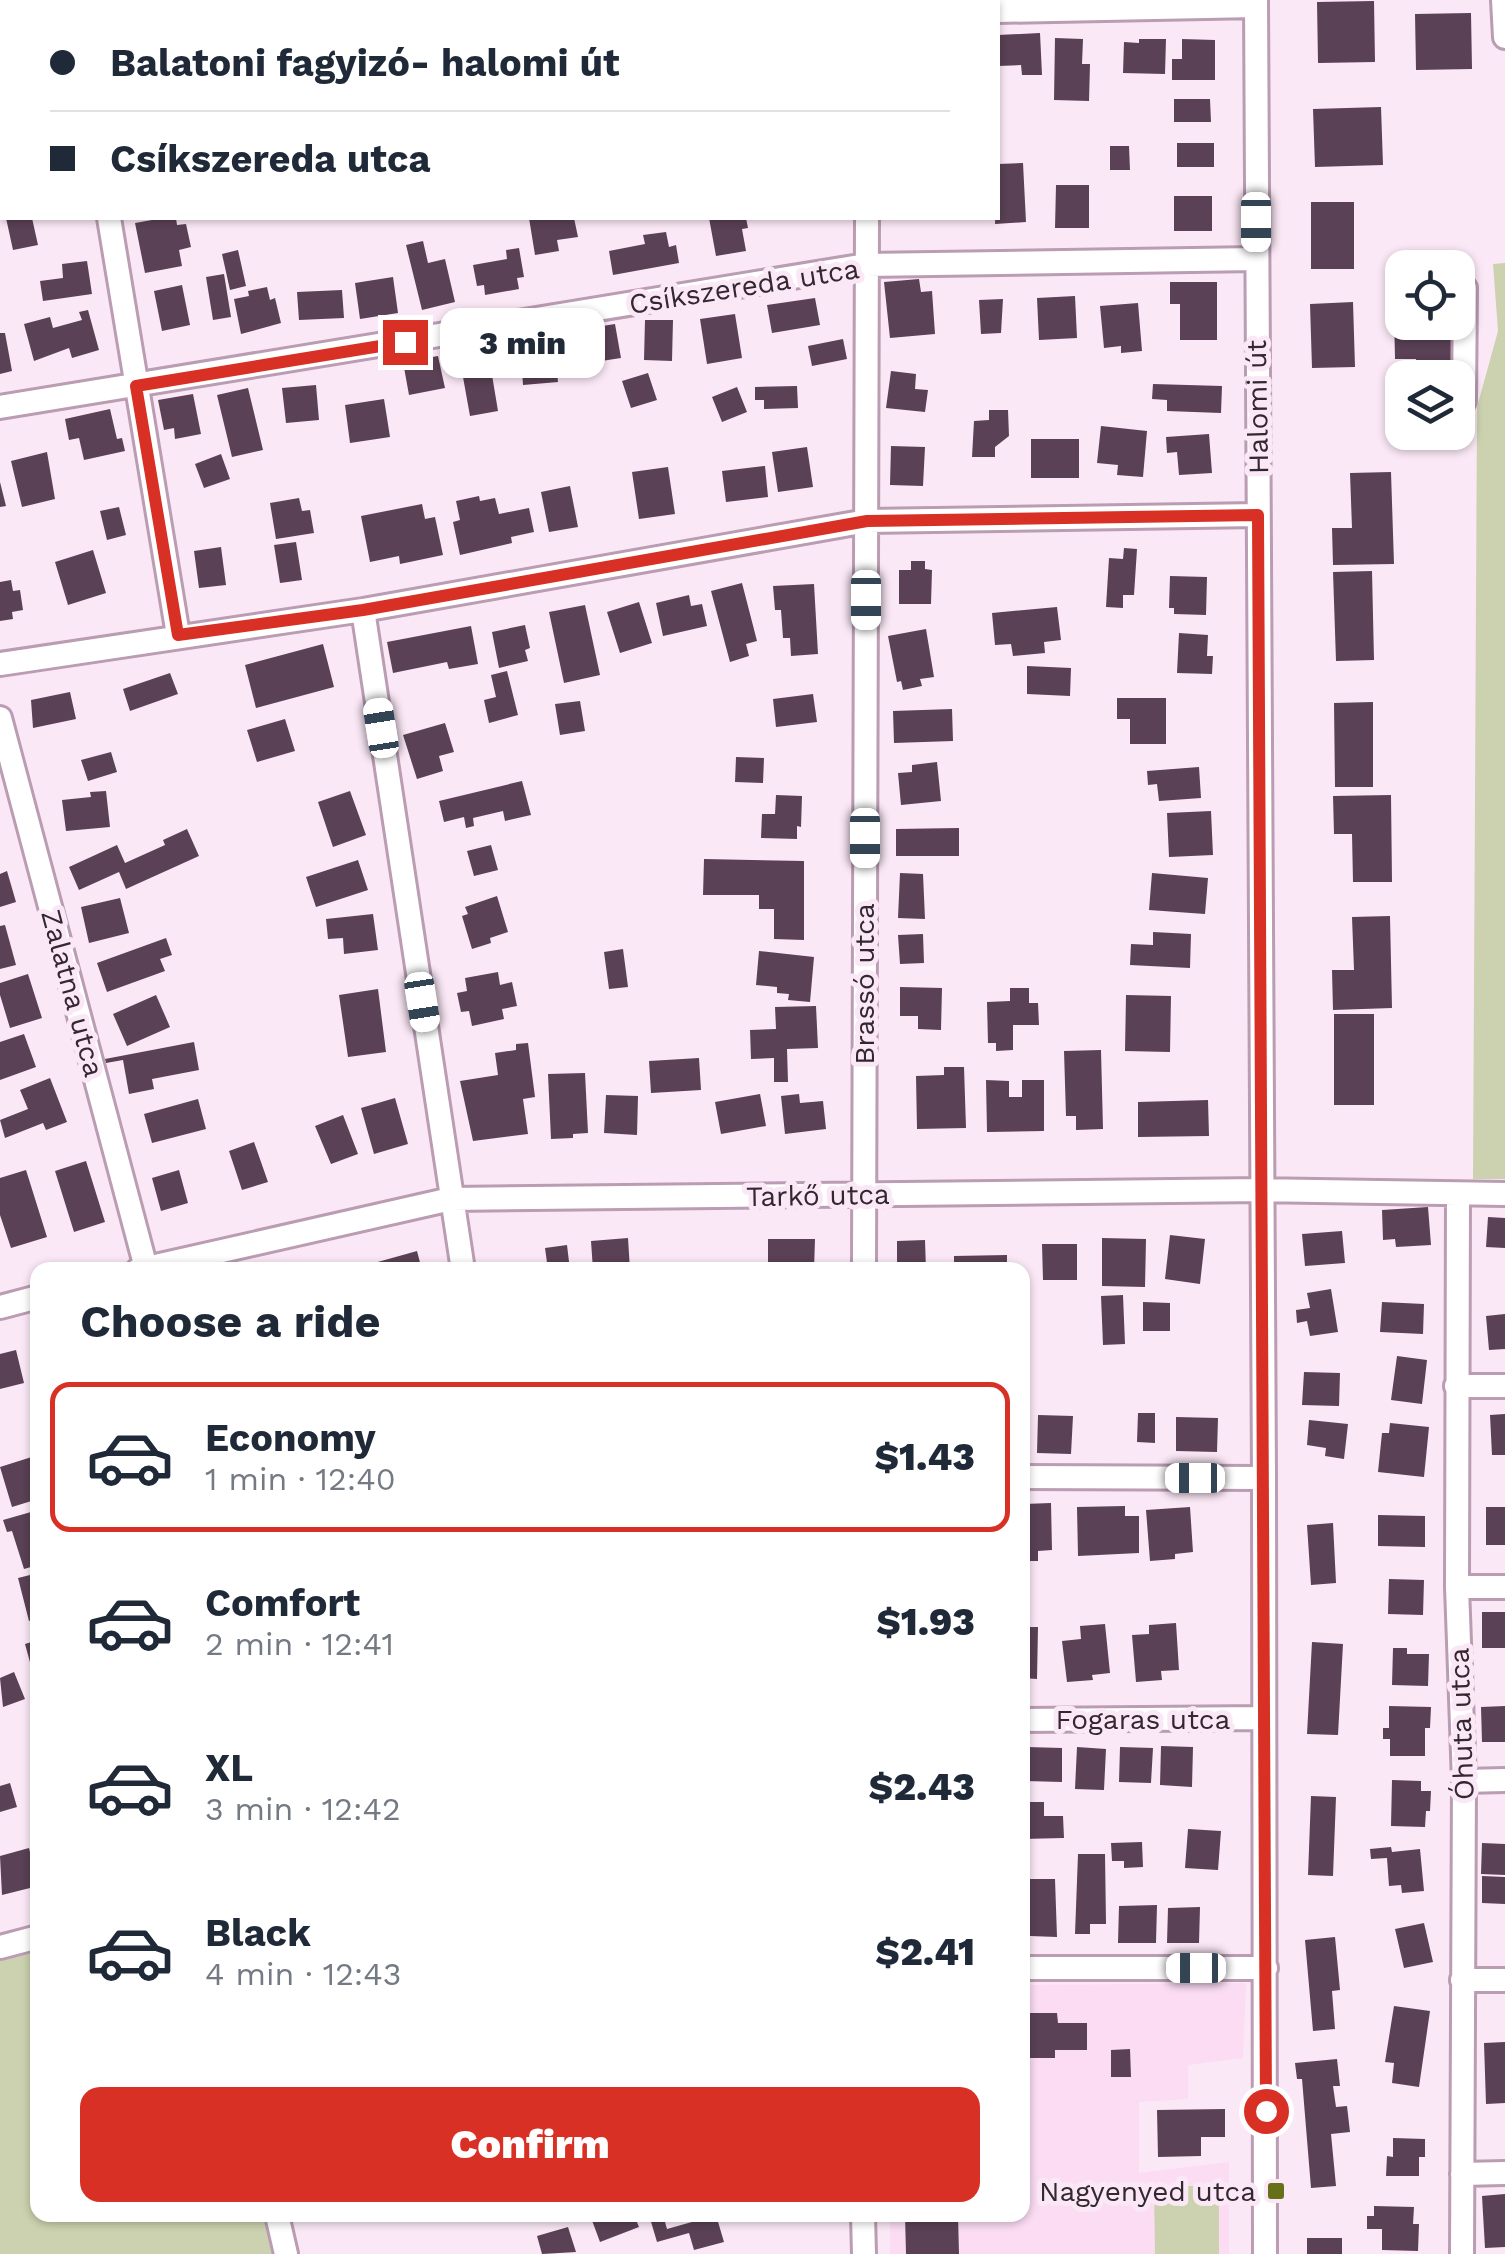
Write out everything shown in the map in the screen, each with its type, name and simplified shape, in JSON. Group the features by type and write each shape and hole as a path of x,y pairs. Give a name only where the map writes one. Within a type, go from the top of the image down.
{"street":[{"path":"1503,0 1505,37"},
{"path":"1000,11 1256,3"},
{"name":"Halomi út","path":"1256,3 1265,2254"},
{"path":"109,220 178,635"},
{"name":"Brassó utca","path":"864,1262 867,220"},
{"name":"Csíkszereda utca","path":"0,407 866,265 1256,258"},
{"path":"0,664 363,610 867,521 1258,515"},
{"path":"363,610 461,1262"},
{"name":"Zalatna utca","path":"0,718 140,1262"},
{"name":"Tarkő utca","path":"172,1262 451,1198 1262,1190 1505,1194"},
{"name":"Óhuta utca","path":"1458,1195 1456,1588 1464,1781 1462,2254"},
{"path":"0,1307 30,1299"},
{"path":"1456,1386 1505,1386"},
{"path":"1030,1477 1264,1478"},
{"path":"1456,1588 1505,1587"},
{"name":"Fogaras utca","path":"1030,1720 1264,1718"},
{"path":"1464,1781 1505,1780"},
{"path":"0,1947 30,1939"},
{"path":"1030,1968 1266,1968"},
{"path":"1462,1980 1505,1980"},
{"path":"1462,2174 1505,2174"},
{"path":"279,2222 286,2254"},
{"path":"863,2222 864,2254"}],"shaded area":[{"path":"1246,1983 1243,2058 1188,2065 1188,2099 1139,2102 1139,2173 1229,2162 1229,2254 890,2254 890,2222 1030,2222 1030,1985"}],"green space":[{"path":"1505,263 1505,1179 1473,1179 1477,407 1498,331 1493,264"},
{"path":"30,1939 30,2222 279,2222 286,2254 0,2254 0,1947"},
{"path":"1154,2186 1219,2186 1219,2254 1155,2254"}],"building":[{"path":"1374,1 1375,62 1318,63 1317,2"},
{"path":"1471,13 1472,69 1416,70 1415,14"},
{"path":"1040,33 1042,75 1022,75 1021,65 1000,66 1000,35"},
{"path":"1055,38 1083,39 1082,64 1090,64 1089,101 1054,100"},
{"path":"1139,39 1166,39 1165,74 1123,73 1124,42 1139,43"},
{"path":"1182,39 1215,40 1215,80 1172,80 1172,59 1182,59"},
{"path":"1174,99 1210,99 1211,122 1174,122"},
{"path":"1381,107 1383,165 1315,167 1313,109"},
{"path":"1177,143 1214,143 1214,167 1177,167"},
{"path":"1110,146 1129,146 1130,170 1110,170"},
{"path":"1023,163 1026,222 995,224 1000,220 1000,164"},
{"path":"1056,185 1089,185 1089,228 1055,228"},
{"path":"1174,196 1212,196 1212,231 1174,231"},
{"path":"1311,202 1354,202 1354,269 1311,269"},
{"path":"6,220 32,220 38,245 13,250"},
{"path":"176,220 177,225 186,224 191,247 179,250 182,266 145,273 135,223"},
{"path":"529,220 574,220 578,237 557,240 559,251 535,255"},
{"path":"709,220 746,220 748,228 742,229 746,251 716,256"},
{"path":"666,232 669,247 676,245 679,263 613,275 609,251 645,244 643,235"},
{"path":"423,241 428,263 445,259 455,302 422,310 406,245"},
{"path":"519,248 524,277 517,278 519,289 485,295 484,285 477,286 473,265 507,259 506,250"},
{"path":"238,250 246,286 230,290 222,254"},
{"path":"87,261 92,294 43,301 40,281 63,278 62,264"},
{"path":"224,274 231,317 213,320 206,277"},
{"path":"393,277 398,313 360,319 355,283"},
{"path":"919,279 921,292 932,291 935,334 890,338 884,282"},
{"path":"1170,282 1217,282 1217,340 1180,340 1180,304 1170,304"},
{"path":"182,285 190,325 162,331 154,291"},
{"path":"267,287 270,300 275,298 281,323 241,334 234,299"},
{"path":"342,290 344,318 299,320 297,292"},
{"path":"1075,296 1077,338 1039,340 1037,298"},
{"path":"815,298 820,325 772,333 767,305"},
{"path":"1003,299 1001,333 981,334 979,300"},
{"path":"1353,302 1355,367 1312,368 1310,304"},
{"path":"1138,303 1142,351 1121,353 1121,346 1104,348 1100,306"},
{"path":"88,310 99,350 72,358 69,348 34,361 24,324 50,317 53,328 82,320 79,312"},
{"path":"735,314 742,358 707,364 700,319"},
{"path":"645,320 673,320 672,361 644,360"},
{"path":"615,324 621,358 582,364 577,330"},
{"path":"0,333 5,333 12,371 0,374"},
{"path":"563,339 566,372 557,372 558,382 523,385 520,342"},
{"path":"843,339 847,359 812,366 808,346"},
{"path":"1395,340 1454,340 1455,360 1395,359"},
{"path":"500,352 502,368 491,369 498,411 470,416 461,366 472,364 471,357"},
{"path":"438,356 445,388 409,395 403,362"},
{"path":"891,371 916,374 915,389 928,390 925,412 886,408"},
{"path":"648,373 657,400 631,408 622,381"},
{"path":"1153,384 1222,386 1221,413 1167,411 1167,400 1152,399"},
{"path":"316,385 319,420 286,423 282,388"},
{"path":"797,386 798,408 764,409 764,400 755,400 755,387"},
{"path":"737,387 747,412 722,422 712,397"},
{"path":"248,388 263,450 232,457 217,395"},
{"path":"193,394 201,434 175,439 174,428 164,430 158,400"},
{"path":"384,399 390,437 350,443 345,405"},
{"path":"110,409 117,439 122,438 125,451 84,460 79,438 69,440 65,419"},
{"path":"989,410 1008,410 1009,436 995,447 995,457 972,457 974,421 989,420"},
{"path":"1101,426 1147,431 1143,477 1117,475 1118,465 1097,463"},
{"path":"1209,434 1212,473 1179,475 1177,452 1167,453 1166,437"},
{"path":"1031,439 1079,439 1079,478 1031,478"},
{"path":"891,446 925,447 923,486 890,485"},
{"path":"807,447 813,487 778,492 772,452"},
{"path":"47,452 55,499 22,507 11,461"},
{"path":"221,454 230,479 204,488 195,464"},
{"path":"765,466 768,497 726,502 722,471"},
{"path":"668,467 675,514 639,519 632,472"},
{"path":"1391,472 1394,564 1333,565 1332,528 1352,528 1350,473"},
{"path":"0,482 6,506 0,507"},
{"path":"570,486 578,527 549,532 541,492"},
{"path":"479,496 480,501 495,498 499,514 529,508 534,532 511,537 512,543 460,555 453,522 460,520 456,501"},
{"path":"299,498 302,511 310,510 314,533 276,539 270,503"},
{"path":"422,504 425,519 435,517 443,555 400,564 399,556 370,562 361,516"},
{"path":"119,507 126,535 107,540 100,511"},
{"path":"296,542 302,580 280,583 274,545"},
{"path":"221,547 226,585 199,588 194,551"},
{"path":"1124,548 1137,549 1134,595 1123,595 1123,608 1106,607 1109,558 1123,559"},
{"path":"93,550 106,593 68,605 55,562"},
{"path":"911,561 925,561 925,569 932,570 931,604 899,604 899,570 911,570"},
{"path":"1372,571 1374,660 1336,661 1333,572"},
{"path":"1170,576 1207,577 1206,615 1174,614 1174,608 1169,608"},
{"path":"11,580 13,591 20,590 23,610 12,612 13,619 0,621 0,582"},
{"path":"742,583 757,641 746,644 749,656 730,662 711,591"},
{"path":"814,584 818,654 791,656 790,638 783,638 781,610 775,610 773,586"},
{"path":"689,595 691,606 702,604 707,626 663,636 656,603"},
{"path":"639,602 652,643 620,653 607,612"},
{"path":"585,605 600,675 564,683 549,612"},
{"path":"1057,607 1061,640 1044,642 1045,653 1013,656 1011,644 995,645 992,613"},
{"path":"525,625 530,648 525,650 528,661 499,668 492,632"},
{"path":"471,626 478,664 449,669 447,662 393,673 387,642"},
{"path":"926,629 934,677 920,679 922,686 903,690 901,681 897,682 888,636"},
{"path":"1179,633 1208,635 1207,656 1213,656 1212,674 1177,673"},
{"path":"323,644 334,687 256,708 245,665"},
{"path":"1027,666 1071,668 1070,696 1027,694"},
{"path":"507,671 518,715 489,723 484,700 496,697 491,675"},
{"path":"170,673 178,694 130,711 123,689"},
{"path":"70,692 76,719 33,728 31,700"},
{"path":"813,694 817,722 776,727 773,699"},
{"path":"1117,698 1166,698 1166,744 1130,744 1130,719 1117,719"},
{"path":"580,701 585,731 560,735 555,704"},
{"path":"1373,702 1373,787 1335,787 1334,703"},
{"path":"952,709 953,741 894,743 893,711"},
{"path":"285,719 295,751 257,762 247,730"},
{"path":"445,723 454,752 439,756 443,771 417,779 403,735"},
{"path":"111,752 117,772 88,781 81,760"},
{"path":"736,757 764,758 763,783 735,782"},
{"path":"937,762 941,801 901,805 898,773 912,772 912,765"},
{"path":"1199,767 1201,798 1159,801 1157,784 1148,785 1147,771"},
{"path":"522,781 531,815 505,821 503,811 473,818 474,826 466,828 464,817 444,822 439,801"},
{"path":"106,791 110,827 66,831 62,800"},
{"path":"350,791 366,835 333,847 318,802"},
{"path":"776,795 802,796 797,839 761,838 762,814 775,814"},
{"path":"1391,795 1392,882 1353,882 1352,834 1334,834 1333,796"},
{"path":"1211,811 1213,855 1169,857 1167,813"},
{"path":"959,828 959,856 896,856 896,829"},
{"path":"187,829 199,856 126,889 119,872 79,890 69,867 117,845 125,863 165,845 163,840"},
{"path":"491,845 498,870 474,876 467,851"},
{"path":"704,859 804,861 804,940 774,939 774,909 759,909 759,895 703,895"},
{"path":"358,860 368,890 316,907 306,877"},
{"path":"7,871 16,902 0,907 0,874"},
{"path":"900,873 923,874 925,919 898,918"},
{"path":"1152,873 1208,878 1205,914 1149,910"},
{"path":"497,896 508,932 472,949 462,916 468,914 465,907"},
{"path":"120,898 129,933 89,943 81,907"},
{"path":"373,914 378,950 344,954 343,938 328,939 326,919"},
{"path":"1390,916 1392,1008 1333,1010 1332,970 1354,970 1352,917"},
{"path":"5,925 16,965 0,969 0,926"},
{"path":"1153,932 1191,934 1190,968 1130,965 1131,944 1153,945"},
{"path":"923,934 924,963 900,964 898,935"},
{"path":"166,938 172,955 160,959 165,971 107,992 97,963"},
{"path":"623,949 628,987 609,989 604,952"},
{"path":"759,951 814,957 810,1002 788,1000 789,994 777,993 777,987 756,985"},
{"path":"498,972 500,985 512,982 517,1006 502,1009 504,1019 472,1026 469,1011 461,1012 457,993 467,991 465,978"},
{"path":"28,974 42,1018 10,1028 0,983"},
{"path":"900,987 942,988 941,1030 918,1029 918,1016 900,1016"},
{"path":"1010,988 1029,988 1029,1003 1038,1003 1039,1025 1013,1025 1013,1050 996,1051 996,1043 988,1043 987,1002 1010,1001"},
{"path":"378,989 386,1052 348,1057 339,995"},
{"path":"156,995 170,1027 127,1046 113,1014"},
{"path":"1126,995 1171,996 1170,1052 1125,1051"},
{"path":"816,1006 818,1048 787,1049 788,1082 774,1082 774,1058 751,1059 750,1030 776,1029 775,1007"},
{"path":"1334,1014 1374,1014 1374,1105 1334,1105"},
{"path":"24,1034 36,1067 0,1080 0,1042"},
{"path":"194,1042 199,1070 152,1079 154,1089 129,1094 123,1060 106,1063 105,1059"},
{"path":"528,1043 535,1097 523,1099 528,1134 473,1141 460,1081 498,1075 495,1053 516,1050 516,1044"},
{"path":"1101,1050 1103,1129 1076,1130 1076,1116 1066,1116 1064,1051"},
{"path":"699,1058 701,1090 651,1093 649,1061"},
{"path":"944,1067 964,1067 966,1128 917,1129 916,1076 944,1075"},
{"path":"585,1073 588,1133 551,1139 548,1074"},
{"path":"50,1078 67,1122 46,1130 43,1123 5,1138 0,1120 28,1109 20,1090"},
{"path":"986,1080 1009,1081 1009,1097 1022,1097 1022,1080 1044,1080 1044,1131 987,1132"},
{"path":"760,1094 766,1126 721,1134 715,1102"},
{"path":"799,1094 800,1103 823,1101 826,1129 785,1134 781,1096"},
{"path":"606,1095 638,1096 637,1135 604,1133"},
{"path":"395,1098 408,1144 374,1154 361,1108"},
{"path":"198,1099 206,1129 152,1143 144,1114"},
{"path":"1208,1100 1209,1136 1138,1137 1138,1102"},
{"path":"343,1115 358,1154 331,1164 315,1126"},
{"path":"254,1142 268,1182 242,1190 229,1151"},
{"path":"86,1161 105,1222 74,1232 55,1171"},
{"path":"26,1170 47,1237 11,1248 0,1215 0,1178"},
{"path":"179,1170 188,1203 161,1211 152,1178"},
{"path":"1428,1207 1431,1245 1396,1247 1395,1239 1383,1240 1382,1210"},
{"path":"1488,1217 1505,1218 1505,1248 1486,1247"},
{"path":"1342,1231 1345,1263 1305,1266 1302,1234"},
{"path":"1170,1235 1205,1239 1200,1284 1165,1279"},
{"path":"628,1238 630,1262 592,1262 591,1241"},
{"path":"1102,1238 1146,1239 1145,1287 1102,1286"},
{"path":"768,1239 815,1239 814,1262 768,1262"},
{"path":"925,1240 926,1262 897,1262 897,1241"},
{"path":"1042,1244 1077,1244 1077,1280 1043,1280"},
{"path":"567,1245 569,1262 547,1262 545,1248"},
{"path":"417,1251 420,1262 378,1262"},
{"path":"1007,1255 1007,1262 954,1262 954,1256"},
{"path":"1331,1289 1338,1332 1310,1336 1307,1321 1297,1323 1296,1310 1310,1308 1307,1293"},
{"path":"1123,1295 1125,1344 1103,1345 1101,1296"},
{"path":"1143,1302 1170,1303 1170,1331 1143,1331"},
{"path":"1382,1302 1424,1304 1423,1334 1380,1332"},
{"path":"1505,1314 1505,1349 1489,1350 1486,1316"},
{"path":"16,1350 24,1383 0,1389 0,1354"},
{"path":"1397,1356 1427,1360 1422,1404 1391,1400"},
{"path":"1304,1372 1340,1373 1339,1406 1302,1405"},
{"path":"1138,1413 1155,1413 1155,1443 1137,1442"},
{"path":"1505,1414 1505,1455 1492,1455 1490,1415"},
{"path":"1038,1415 1073,1416 1071,1454 1037,1453"},
{"path":"1176,1417 1218,1418 1217,1452 1176,1451"},
{"path":"1309,1420 1348,1424 1344,1459 1325,1456 1326,1448 1307,1445"},
{"path":"1390,1423 1429,1427 1424,1477 1378,1472 1382,1433 1389,1433"},
{"path":"30,1458 30,1501 12,1507 0,1467"},
{"path":"1051,1503 1052,1550 1038,1551 1038,1561 1030,1561 1030,1504"},
{"path":"1125,1506 1125,1516 1139,1516 1139,1553 1078,1556 1077,1507"},
{"path":"1190,1507 1193,1552 1175,1554 1175,1559 1150,1561 1146,1510"},
{"path":"1486,1507 1505,1507 1505,1545 1486,1545"},
{"path":"30,1512 30,1567 24,1569 12,1531 7,1532 3,1520"},
{"path":"1378,1515 1425,1516 1425,1547 1378,1546"},
{"path":"1333,1523 1336,1583 1311,1585 1307,1525"},
{"path":"30,1575 29,1621 18,1578"},
{"path":"1389,1579 1424,1580 1423,1615 1388,1614"},
{"path":"1482,1612 1505,1612 1505,1648 1482,1648"},
{"path":"1176,1623 1179,1670 1161,1671 1162,1680 1136,1682 1132,1635 1149,1634 1149,1625"},
{"path":"1105,1624 1110,1673 1092,1675 1093,1680 1067,1682 1062,1641 1081,1639 1080,1626"},
{"path":"1030,1627 1038,1627 1037,1679 1030,1679"},
{"path":"1312,1642 1343,1644 1338,1735 1307,1734"},
{"path":"1393,1648 1407,1648 1407,1654 1429,1654 1428,1686 1392,1685"},
{"path":"14,1672 25,1699 3,1707 0,1678"},
{"path":"1389,1706 1431,1707 1430,1728 1425,1728 1425,1756 1390,1756 1390,1739 1383,1739 1383,1728 1389,1728"},
{"path":"1505,1706 1505,1742 1482,1742 1481,1707"},
{"path":"1161,1746 1193,1747 1192,1787 1160,1785"},
{"path":"1030,1747 1062,1748 1062,1782 1030,1781"},
{"path":"1077,1747 1106,1749 1104,1790 1075,1789"},
{"path":"1120,1747 1153,1748 1151,1783 1119,1782"},
{"path":"1392,1780 1421,1781 1421,1791 1431,1791 1425,1827 1391,1826"},
{"path":"10,1783 17,1807 0,1812 0,1786"},
{"path":"1311,1796 1336,1797 1333,1876 1308,1875"},
{"path":"1030,1802 1044,1802 1044,1816 1063,1816 1064,1838 1030,1839"},
{"path":"1188,1829 1221,1831 1218,1870 1185,1868"},
{"path":"1142,1842 1143,1867 1124,1868 1124,1861 1112,1861 1111,1843"},
{"path":"1482,1843 1505,1844 1505,1875 1481,1874"},
{"path":"1391,1847 1392,1852 1420,1849 1424,1891 1402,1893 1401,1885 1389,1886 1387,1858 1371,1859 1370,1849"},
{"path":"29,1848 30,1888 2,1895 0,1856"},
{"path":"1078,1854 1105,1854 1106,1924 1090,1924 1090,1934 1075,1934"},
{"path":"1482,1876 1505,1877 1505,1904 1482,1903"},
{"path":"1030,1879 1055,1879 1057,1937 1030,1936"},
{"path":"1157,1905 1156,1943 1118,1943 1119,1906"},
{"path":"1200,1907 1199,1943 1167,1943 1168,1908"},
{"path":"1424,1923 1433,1962 1404,1968 1395,1929"},
{"path":"1335,1937 1340,1990 1332,1991 1335,2029 1313,2031 1305,1940"},
{"path":"1394,2006 1430,2011 1419,2087 1392,2083 1394,2063 1385,2062"},
{"path":"1030,2013 1057,2013 1058,2023 1087,2023 1087,2050 1055,2050 1055,2058 1030,2058"},
{"path":"1505,2042 1505,2103 1486,2104 1484,2043"},
{"path":"1130,2049 1131,2077 1111,2077 1111,2050"},
{"path":"1337,2059 1340,2086 1333,2086 1336,2107 1347,2106 1350,2132 1331,2134 1336,2186 1311,2188 1302,2079 1297,2079 1295,2063"},
{"path":"1225,2109 1225,2137 1201,2137 1201,2156 1158,2157 1157,2110"},
{"path":"1393,2138 1425,2139 1425,2157 1419,2157 1419,2176 1386,2176 1387,2156 1393,2157"},
{"path":"1505,2194 1505,2247 1485,2248 1482,2196"},
{"path":"1374,2206 1414,2207 1413,2224 1419,2224 1418,2251 1382,2250 1382,2229 1367,2229 1367,2216 1374,2216"},
{"path":"593,2222 637,2222 639,2227 600,2242"},
{"path":"651,2222 665,2222 667,2229 692,2222 718,2222 724,2242 694,2250 689,2233 657,2242"},
{"path":"905,2222 958,2222 959,2254 906,2254"},
{"path":"568,2227 576,2252 542,2254 537,2236"},
{"path":"1307,2238 1342,2238 1342,2254 1307,2254"}],"place":[{"name":"Nagyenyed utca","path":"1276,2191"}],"route":[{"path":"405,342 136,386 178,635 363,610 867,521 1258,515 1266,2111"}]}
